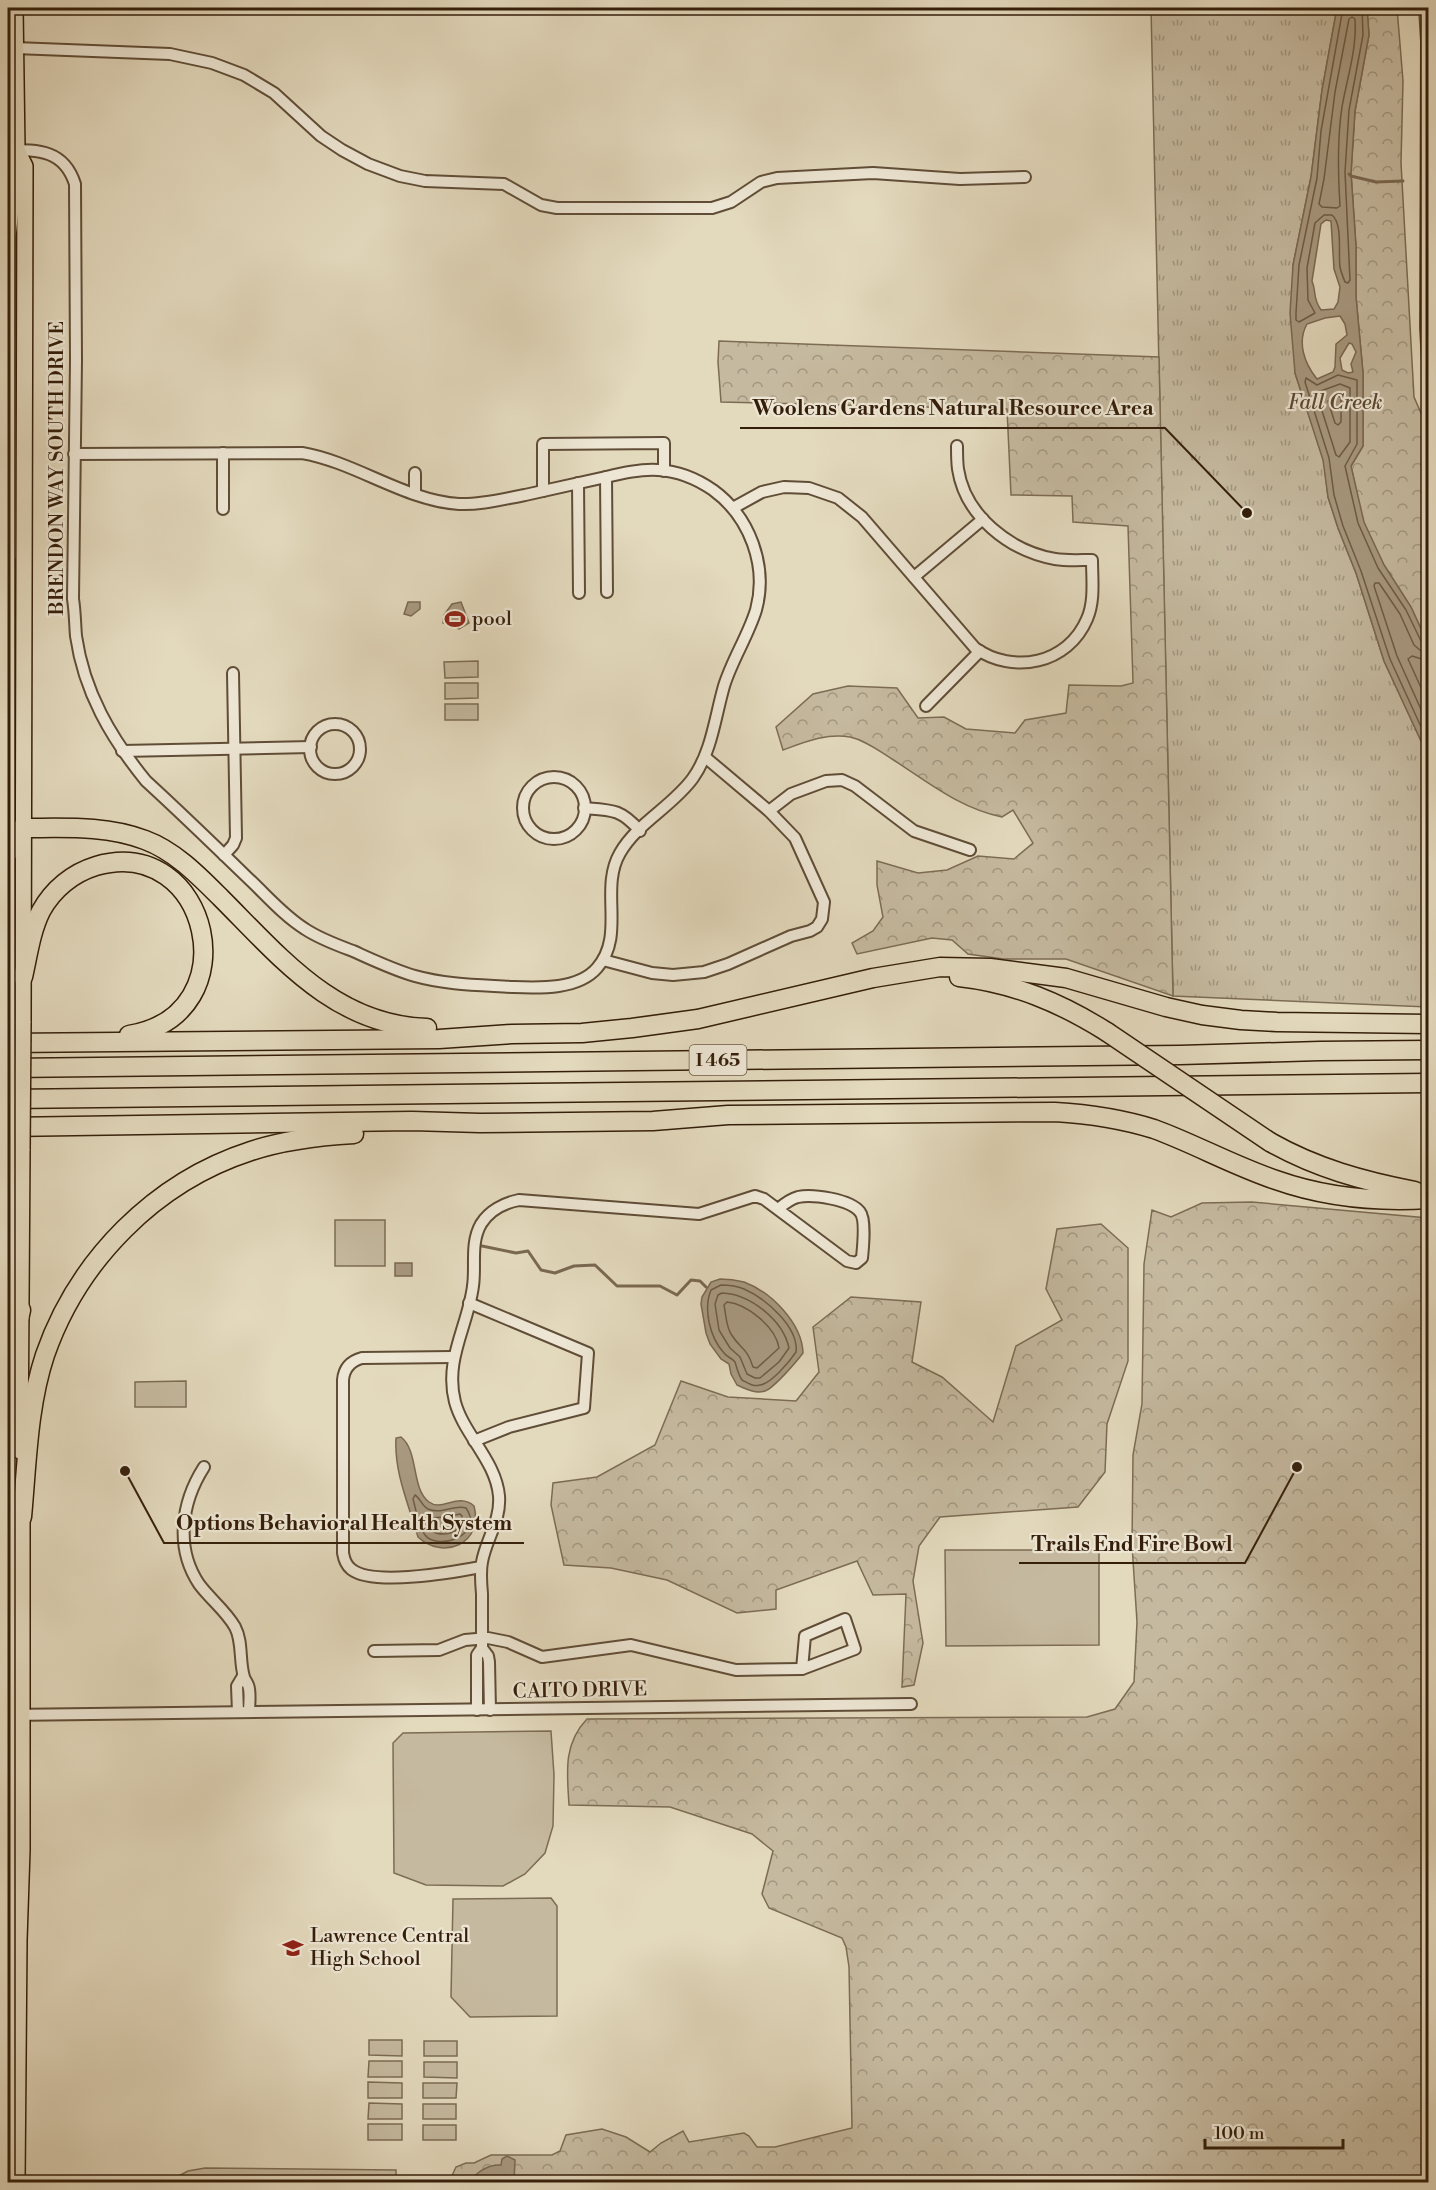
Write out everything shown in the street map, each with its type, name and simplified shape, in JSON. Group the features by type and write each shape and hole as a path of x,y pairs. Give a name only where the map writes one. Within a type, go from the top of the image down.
{"highway":[{"path":"8,853 14,832 23,828 104,830 147,840 164,849 205,881 306,980 329,998 360,1014 404,1026 512,1034"},
{"path":"22,976 40,913 53,893 79,873 107,864 138,865 161,874 180,889 188,898 198,917 204,946 203,965 190,997 176,1014 154,1028 133,1035 88,1042"},
{"path":"8,1043 427,1039 582,1033 698,1019 907,972 940,967 990,968 1066,978 1176,1010 1241,1020 1428,1024"},
{"path":"907,972 973,979 1018,989 1064,1007 1107,1032 1270,1142 1315,1165 1381,1184 1428,1193"},
{"name":"I 465","path":"8,1068 1180,1055 1428,1050"},
{"name":"I 465","path":"8,1099 1428,1083"},
{"path":"8,1127 412,1121 480,1123 653,1121 728,1115 1055,1112 1088,1114 1121,1120 1172,1136 1277,1181 1326,1193 1357,1197 1428,1199"},
{"path":"22,1516 31,1418 45,1354 61,1318 82,1282 107,1247 146,1208 200,1173 236,1156 266,1146 319,1137 412,1132 480,1123"},
{"path":"8,1332 18,1324 21,1310"}],"main road":[{"path":"8,557 8,237 15,8"},
{"path":"12,150 25,166 20,1458 22,1516 14,1715 17,2182"}],"street":[{"path":"1425,8 1428,61 1426,327 1428,362"},
{"path":"15,48 170,54 214,63 244,75 274,93 327,140 368,164 416,180 504,184 541,205 557,208 712,208 731,202 757,183 777,178 873,173 960,179 1025,177"},
{"name":"BRENDON WAY SOUTH DRIVE","path":"12,150 39,151 52,155 63,162 76,188 73,599 76,638 90,691 102,719 122,751 146,781 288,917 321,938 414,976 468,984 517,987 569,983 584,979 603,960"},
{"path":"543,491 543,444 664,443 664,471"},
{"path":"733,508 755,496 775,489 805,487 838,498 856,511 968,642 997,660 1022,663 1044,660 1063,650 1080,631 1089,612 1092,560 1058,559 1033,553 1006,539 983,519 970,501 958,468 957,446"},
{"path":"223,453 223,509"},
{"path":"74,454 297,453 315,456 443,502 469,504 491,502 636,471 664,471 687,476 724,499 733,508 747,530 759,566 759,591 751,624 725,684 705,757 687,785 621,852 614,868 611,880 611,936 603,960 652,973 682,975 704,972 792,936 810,931 817,927 821,920 824,902 795,838 769,811 705,757"},
{"path":"415,473 415,493"},
{"path":"606,477 607,592"},
{"path":"578,483 579,593"},
{"path":"914,577 983,519"},
{"path":"926,706 980,651"},
{"path":"224,855 233,846 236,838 233,673"},
{"path":"337,724 346,726 354,733 359,741 360,751 357,760 350,768 333,773 318,766 310,747 319,730 327,725 337,724"},
{"path":"122,751 310,747"},
{"path":"554,778 566,780 577,788 583,799 584,808 584,817 577,828 567,836 554,839 540,836 533,830 525,818 524,809 525,800 532,787 540,781 554,778"},
{"path":"769,811 791,794 826,781 842,780 855,786 914,831 970,850"},
{"path":"584,808 618,812 629,818 640,831"},
{"path":"477,1710 477,1655 482,1643 481,1567 497,1518 499,1495 493,1475 456,1403 453,1357 473,1287 476,1236 483,1221 493,1211 510,1202 530,1200 699,1214 755,1196 778,1209 847,1261 856,1263 862,1258 863,1220 860,1212 855,1208 826,1197 800,1197 790,1200 778,1209"},
{"path":"469,1303 588,1353 584,1408 509,1427 474,1441"},
{"path":"453,1357 363,1358 353,1362 346,1370 343,1380 343,1553 351,1569 360,1574 378,1576 425,1576 481,1567"},
{"path":"204,1467 193,1487 186,1511 183,1526 185,1551 188,1564 200,1586 236,1629 243,1676 237,1686 244,1712"},
{"path":"374,1651 439,1650 465,1640 482,1643 501,1640 542,1657 631,1645 736,1670 802,1669 855,1649 844,1619 805,1636 802,1669"},
{"path":"482,1643 489,1662 490,1710"},
{"name":"CAITO DRIVE","path":"14,1715 911,1704"}],"green space":[{"path":"1151,8 1337,8 1322,90 1311,177 1293,265 1295,373 1324,460 1328,497 1356,573 1384,661 1428,756 1428,1007 1173,996"},
{"path":"1367,8 1397,8 1403,81 1401,163 1414,397 1428,429 1428,644 1411,607 1384,565 1363,522 1351,466 1363,446 1363,373 1356,297 1356,246 1351,173 1355,111 1369,35"},
{"path":"719,341 1159,357 1173,996 1066,959 1003,959 968,954 952,940 932,938 857,954 852,943 873,931 883,917 877,885 877,861 918,873 947,870 978,856 1014,859 1033,843 1013,810 1002,817 958,801 861,741 850,737 832,736 783,750 776,727 813,694 848,686 897,688 918,718 944,717 966,729 1015,733 1025,720 1066,713 1069,685 1121,686 1133,683 1128,526 1073,522 1072,496 1011,495 1007,409 721,402"},
{"path":"478,661 478,677 445,678 444,662"},
{"path":"445,683 478,683 478,698 445,699"},
{"path":"445,704 478,704 478,720 445,720"},
{"path":"1252,1202 1428,1218 1428,2182 449,2182 456,2167 466,2163 474,2163 491,2155 552,2155 560,2151 566,2135 602,2129 626,2137 650,2152 683,2131 689,2142 744,2133 757,2147 775,2147 852,2128 849,1967 842,1938 769,1908 762,1894 773,1851 752,1834 670,1807 569,1805 568,1759 574,1738 587,1719 1087,1717 1115,1709 1134,1682 1137,1622 1132,1545 1133,1455 1142,1404 1144,1264 1152,1210 1171,1217 1202,1203"},
{"path":"335,1220 385,1220 385,1266 335,1266"},
{"path":"1101,1224 1128,1248 1128,1361 1107,1424 1105,1472 1078,1507 940,1517 919,1546 913,1581 923,1643 914,1685 902,1687 906,1594 873,1595 857,1561 776,1590 776,1609 737,1613 667,1580 611,1568 564,1565 551,1505 553,1483 597,1477 655,1445 681,1381 728,1397 796,1401 819,1372 813,1327 851,1297 921,1302 912,1362 942,1377 993,1422 1016,1346 1062,1320 1046,1289 1057,1229"},
{"path":"186,1381 186,1407 135,1407 135,1382"},
{"path":"945,1550 1099,1550 1099,1645 946,1646"},
{"path":"551,1731 554,1775 553,1826 545,1853 525,1874 503,1886 426,1885 394,1873 393,1743 403,1733"},
{"path":"551,1898 557,1906 557,2016 470,2017 451,1997 453,1899"},
{"path":"369,2040 402,2040 402,2056 369,2055"},
{"path":"424,2041 457,2041 457,2056 424,2056"},
{"path":"369,2061 402,2061 402,2077 368,2077"},
{"path":"424,2062 457,2062 457,2078 424,2077"},
{"path":"368,2082 402,2083 402,2098 368,2098"},
{"path":"423,2083 457,2083 456,2098 423,2098"},
{"path":"369,2103 402,2104 402,2119 368,2119"},
{"path":"423,2104 456,2104 456,2119 423,2119"},
{"path":"368,2124 402,2124 402,2140 368,2140"},
{"path":"423,2125 456,2125 456,2140 423,2140"},
{"path":"205,2168 396,2170 396,2182 205,2180 167,2182 188,2171"}],"water":[{"name":"Fall Creek","path":"1337,8 1367,8 1369,35 1355,111 1351,173 1356,246 1356,297 1363,373 1363,446 1351,466 1364,522 1384,565 1411,607 1428,644 1428,756 1384,661 1356,573 1328,497 1323,460 1295,373 1290,313 1293,265 1311,177 1322,90","holes":["1326,220 1331,221 1334,269 1340,287 1338,302 1334,309 1321,310 1316,302 1312,281 1321,224","1340,316 1345,324 1347,335 1336,344 1333,372 1317,379 1305,359 1302,345 1307,324","1349,343 1352,344 1356,352 1351,364 1353,372 1348,373 1342,370 1340,358"]},
{"name":"pool","path":"408,602 420,602 420,609 411,616 404,614"},
{"name":"pool","path":"461,602 469,623 459,629 443,623 444,615 452,604"},
{"path":"395,1263 412,1263 412,1276 395,1276"},
{"path":"720,1279 744,1282 764,1293 783,1310 797,1331 803,1353 779,1380 765,1391 754,1391 737,1385 729,1364 721,1359 710,1344 701,1304 702,1297 711,1282"},
{"path":"401,1437 407,1443 410,1451 423,1496 429,1502 439,1505 462,1501 474,1506 473,1531 459,1545 449,1548 438,1547 418,1537 397,1464 396,1438"},
{"path":"507,2156 515,2160 514,2182 470,2182 483,2169 501,2165 502,2159"}],"waterway":[{"path":"1349,174 1376,182 1403,181"},
{"path":"482,1246 516,1253 528,1251 541,1270 555,1273 574,1266 595,1265 617,1286 660,1286 677,1295 691,1280 700,1281 706,1287"}],"place":[{"name":"Woolens Gardens Natural Resource Area","path":"1247,513"},
{"name":"pool","path":"455,619"},
{"name":"Trails End Fire Bowl","path":"1297,1467"},
{"name":"Options Behavioral Health System","path":"125,1471"},
{"name":"Lawrence Central High School","path":"293,1948"}]}
